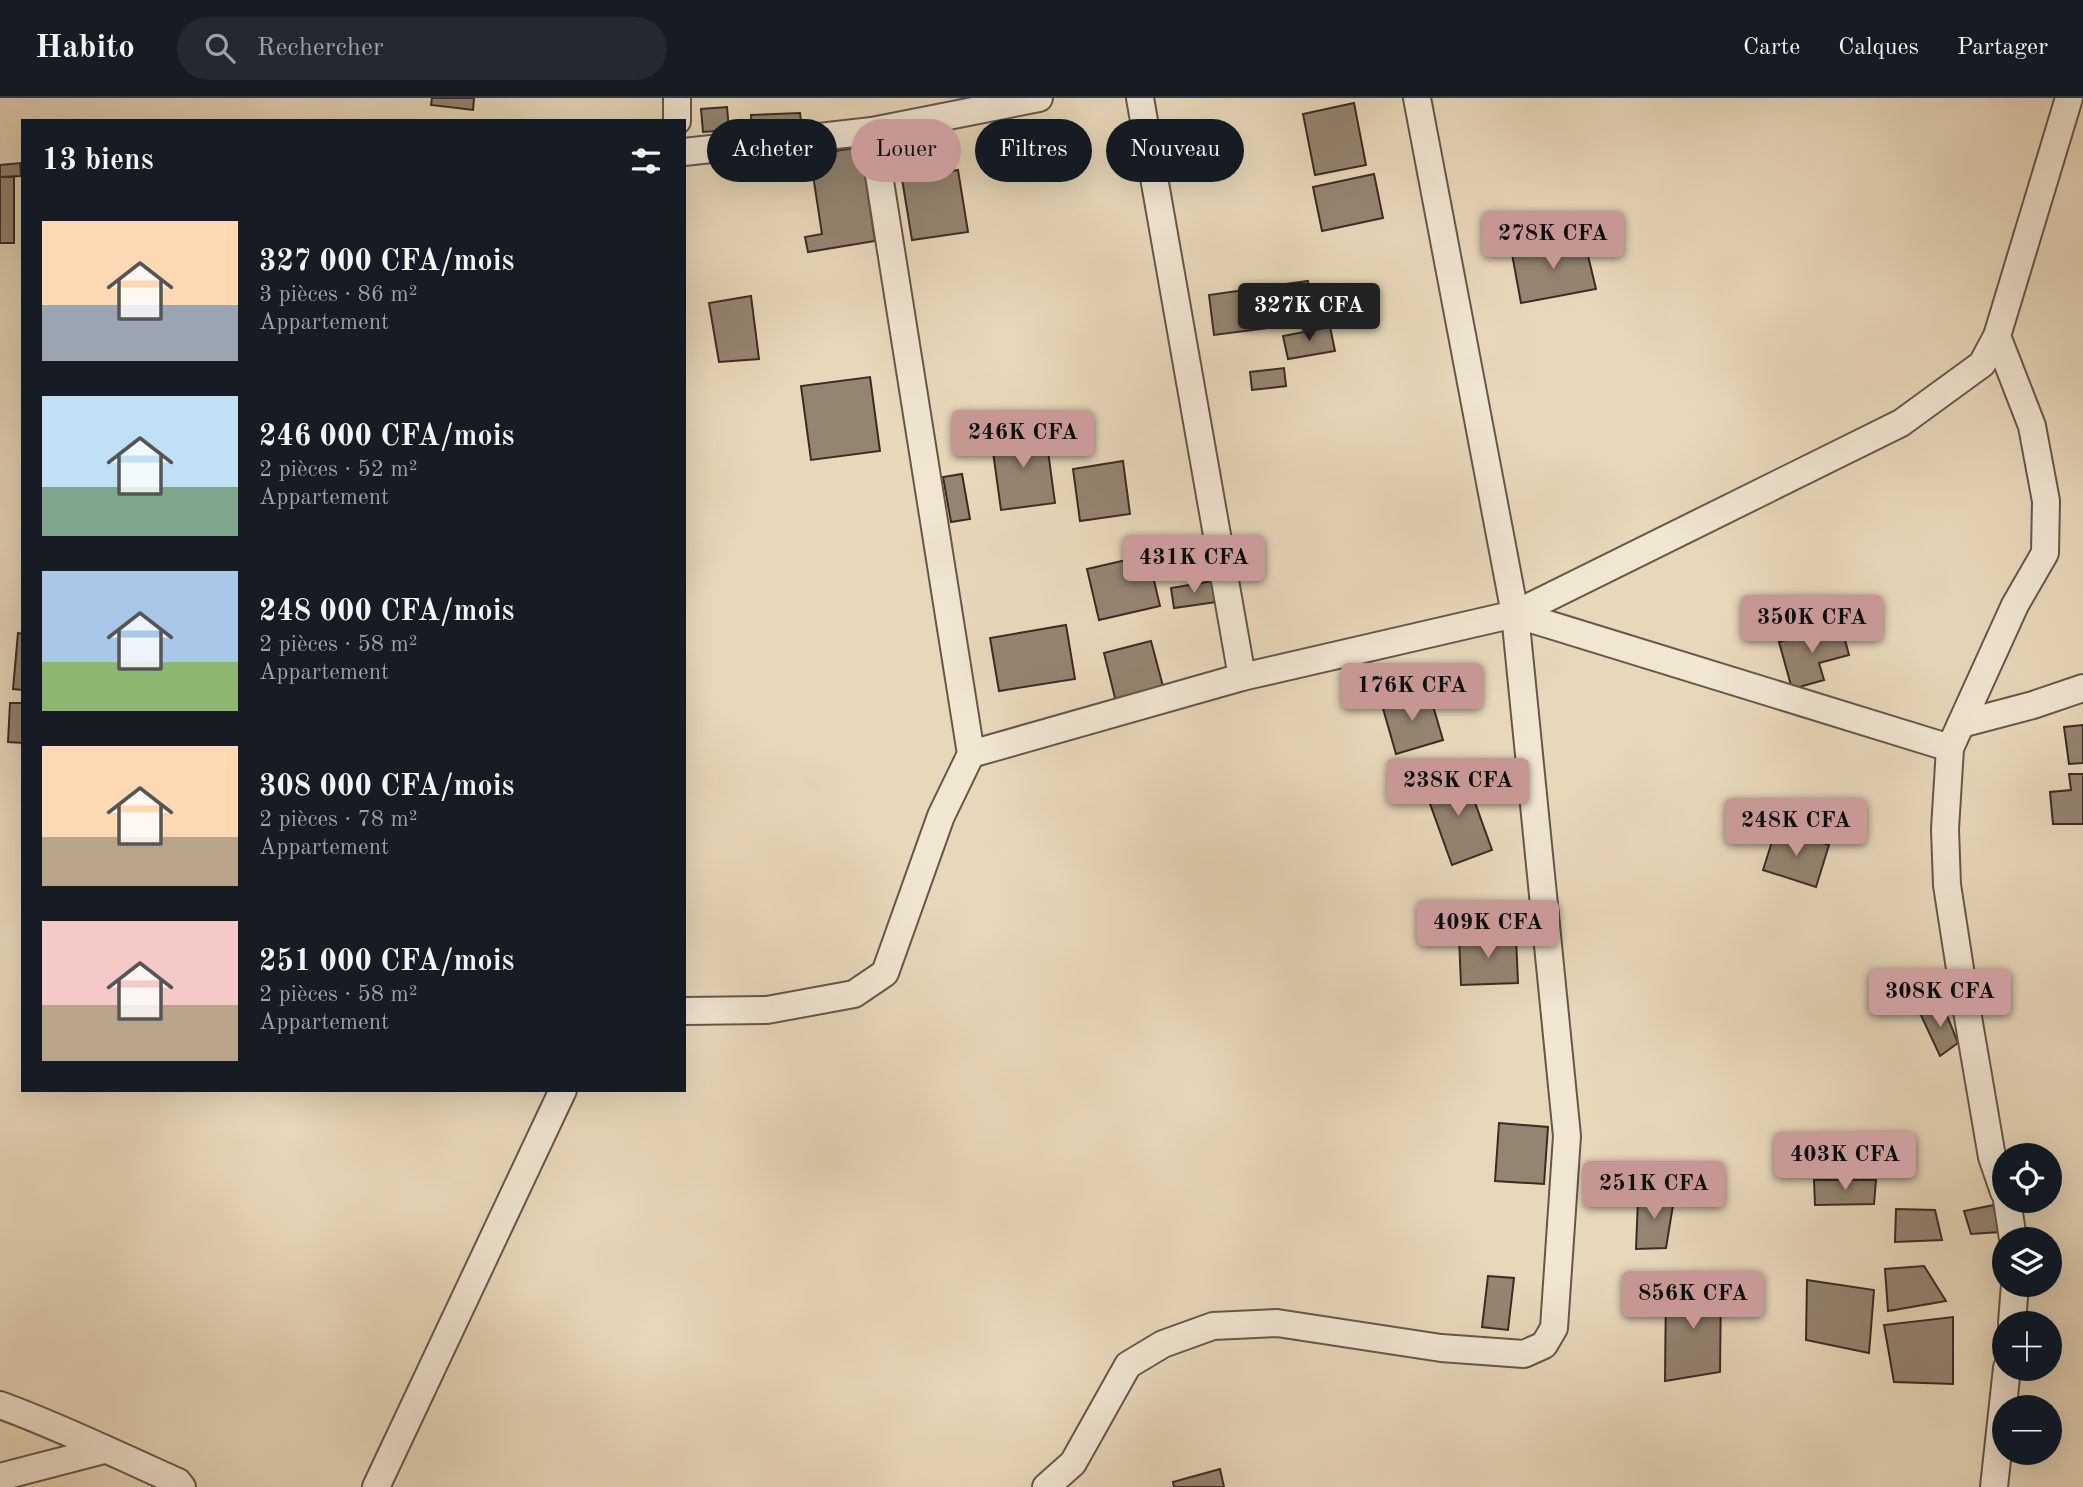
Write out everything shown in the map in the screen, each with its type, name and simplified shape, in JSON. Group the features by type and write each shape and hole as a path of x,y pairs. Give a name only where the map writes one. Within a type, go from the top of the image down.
{"street":[{"path":"677,98 677,119"},
{"path":"933,119 1039,98"},
{"path":"1140,98 1242,677"},
{"path":"1046,1487 1072,1475 1128,1365 1163,1344 1213,1326 1278,1323 1441,1348 1524,1354 1544,1345 1554,1328 1567,1136 1515,614 1417,98"},
{"path":"971,754 1242,677 1515,614 1901,423 1982,364 1997,336 2069,98"},
{"path":"686,152 851,133"},
{"path":"686,1011 767,1010 854,993 885,973 941,816 971,754 880,182"},
{"path":"1992,1157 1947,885 1945,829 1950,748 2015,605 2045,553 2046,501 2032,426 1997,336"},
{"path":"1515,614 1950,748"},
{"path":"1961,724 2033,705 2083,688"},
{"path":"377,1487 562,1092"},
{"path":"1994,1487 2006,1381"},
{"path":"0,1405 50,1423 178,1482 183,1487"},
{"path":"0,1477 104,1450"}],"building":[{"path":"432,98 474,98 473,110 431,105"},
{"path":"1354,103 1366,165 1315,175 1303,114"},
{"path":"727,107 728,119 707,119 707,132 703,132 701,109"},
{"path":"800,113 801,119 751,119 751,115"},
{"path":"851,149 851,182 866,182 875,241 808,252 805,237 822,234 814,182 837,182 837,151"},
{"path":"20,163 21,176 0,177 0,165"},
{"path":"1374,174 1383,218 1322,231 1313,187"},
{"path":"0,177 14,177 14,243 0,243"},
{"path":"902,182 960,182 968,232 912,240"},
{"path":"1584,239 1596,289 1521,303 1512,254"},
{"path":"1308,281 1314,322 1214,335 1209,295"},
{"path":"751,296 759,359 719,362 709,303"},
{"path":"1330,327 1335,351 1288,359 1283,336"},
{"path":"1284,368 1286,386 1252,390 1250,372"},
{"path":"870,377 880,451 811,460 801,386"},
{"path":"1045,429 1055,503 1001,510 991,437"},
{"path":"1123,461 1130,514 1080,521 1073,469"},
{"path":"962,474 970,519 951,522 943,477"},
{"path":"1148,555 1160,606 1099,620 1087,569"},
{"path":"1213,581 1217,602 1174,608 1171,588"},
{"path":"1066,625 1075,679 999,691 990,638"},
{"path":"1841,625 1849,655 1819,663 1824,680 1792,689 1779,642"},
{"path":"18,633 21,634 21,690 13,689"},
{"path":"1151,641 1164,690 1116,702 1104,653"},
{"path":"1429,692 1443,740 1396,754 1382,705"},
{"path":"10,703 21,703 21,743 8,742"},
{"path":"2083,725 2083,763 2069,764 2064,727"},
{"path":"1464,772 1492,850 1452,865 1424,787"},
{"path":"2069,774 2083,774 2083,824 2053,824 2050,792 2071,790"},
{"path":"1776,829 1829,845 1816,887 1763,870"},
{"path":"1516,936 1518,983 1461,985 1459,937"},
{"path":"1944,1008 1958,1043 1940,1056 1919,1011"},
{"path":"1499,1123 1548,1127 1544,1184 1495,1181"},
{"path":"1814,1180 1876,1180 1874,1204 1815,1205"},
{"path":"1675,1193 1666,1248 1636,1249 1638,1199"},
{"path":"1992,1205 1992,1213 1996,1213 1999,1227 1992,1227 1992,1233 1971,1234 1964,1211"},
{"path":"1896,1209 1935,1210 1942,1240 1895,1242"},
{"path":"1924,1266 1946,1301 1888,1311 1885,1269"},
{"path":"1488,1276 1514,1278 1508,1330 1482,1327"},
{"path":"1807,1280 1874,1290 1869,1353 1806,1340"},
{"path":"1721,1284 1720,1372 1665,1381 1666,1286"},
{"path":"1953,1317 1953,1384 1894,1382 1884,1325"},
{"path":"1220,1469 1224,1487 1174,1487 1173,1482"}]}
